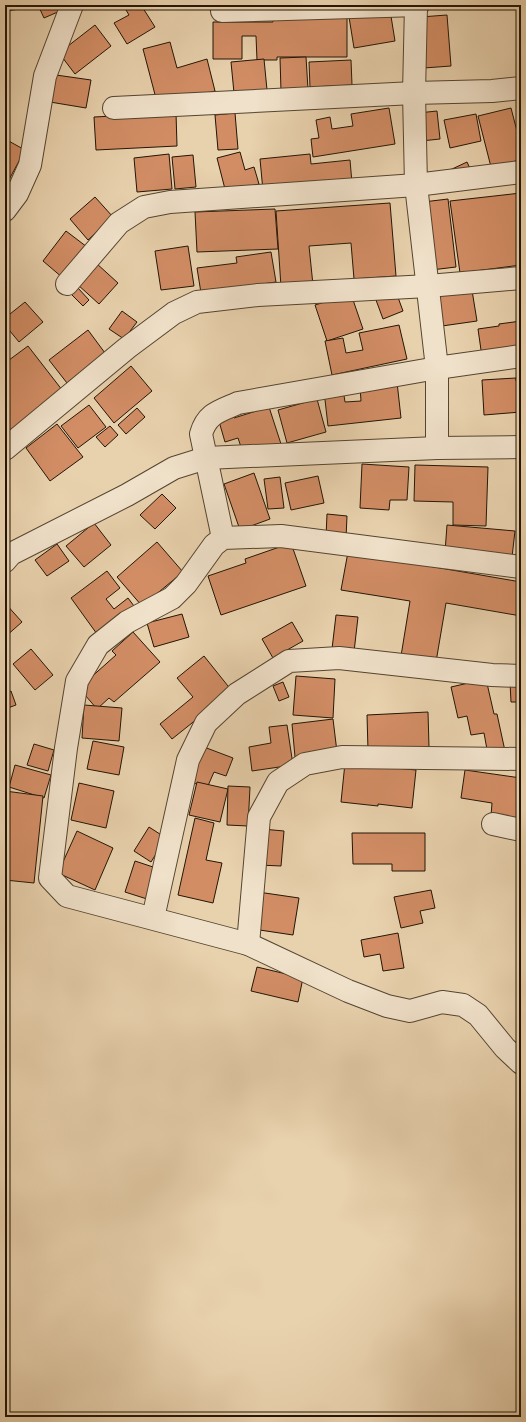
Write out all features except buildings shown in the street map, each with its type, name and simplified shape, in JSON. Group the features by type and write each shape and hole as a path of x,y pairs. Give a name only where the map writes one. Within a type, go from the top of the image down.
{"street":[{"path":"5,210 17,194 30,165 45,76 72,5"},
{"path":"222,11 417,5 414,93 416,185 437,368 437,448"},
{"path":"114,108 414,93 492,91 521,88"},
{"path":"67,284 119,224 144,207 170,202 416,185 521,172"},
{"path":"5,449 127,348 174,313 197,302 258,295 428,286 521,278"},
{"path":"223,538 201,434 204,425 210,416 238,403 437,368 521,356"},
{"path":"5,560 11,554 127,495 174,468 206,458 437,448 521,448"},
{"path":"521,567 281,536 223,538 214,545 186,584 172,598 128,622 98,645 77,681 66,748 50,878 67,896 248,944 348,991 387,1006 410,1011 442,1002 463,1005 478,1015 505,1048 521,1064"},
{"path":"153,918 188,760 206,723 237,694 289,661 339,658 492,675 521,676"},
{"path":"248,944 259,817 278,782 305,764 342,757 521,760"},
{"path":"493,824 521,830"}]}
